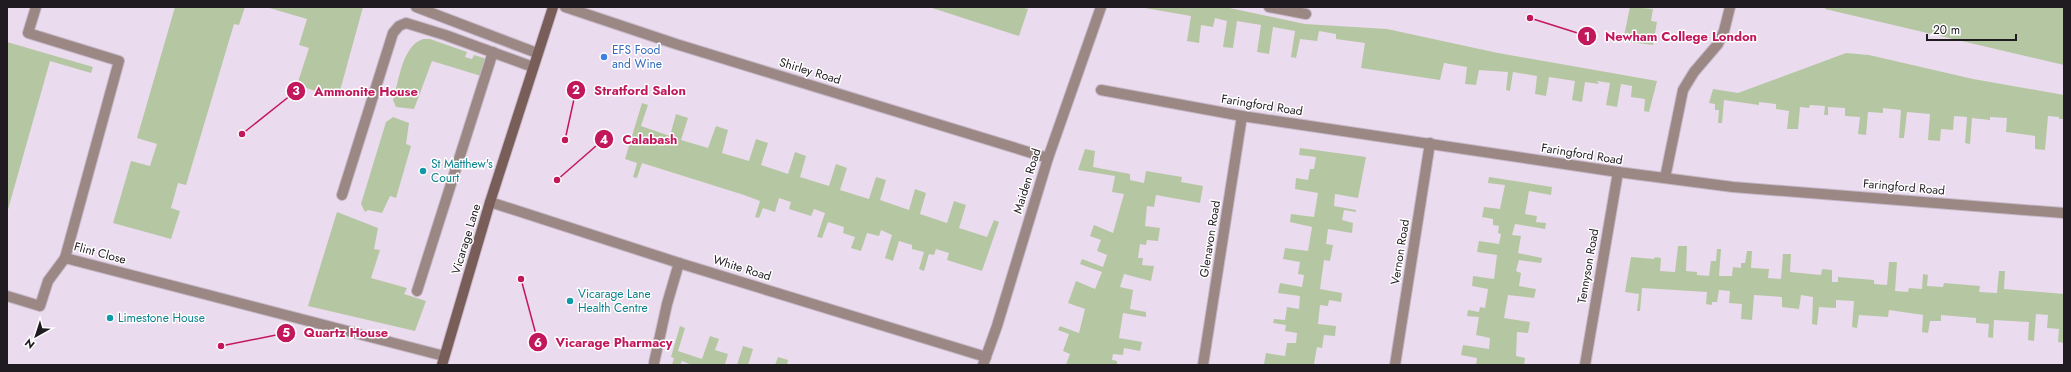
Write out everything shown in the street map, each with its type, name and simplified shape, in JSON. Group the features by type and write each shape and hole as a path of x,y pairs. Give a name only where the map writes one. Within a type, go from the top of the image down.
{"main road":[{"name":"Vicarage Lane","path":"443,360 490,202 553,7"}],"street":[{"name":"Flint Close","path":"36,7 28,34 119,61 65,258 443,360"},
{"path":"416,7 537,53"},
{"name":"Shirley Road","path":"565,7 684,46 1048,158"},
{"name":"Maiden Road","path":"984,361 1048,158 1101,7"},
{"path":"1269,7 1306,14"},
{"path":"1665,178 1684,90 1694,72 1718,44 1724,31 1730,7"},
{"path":"342,195 394,32 399,26 406,23 533,67"},
{"path":"417,291 493,52"},
{"name":"Faringford Road","path":"1101,90 1242,116 1618,172 1733,187 2064,213"},
{"name":"Glenavon Road","path":"1203,365 1242,116"},
{"name":"Vernon Road","path":"1395,365 1430,143"},
{"name":"Tennyson Road","path":"1584,365 1618,172"},
{"name":"White Road","path":"490,202 984,361"},
{"path":"7,296 40,306 48,281 65,258"},
{"path":"654,363 667,304 679,263"}],"green space":[{"path":"175,7 245,7 239,25 234,24 186,185 178,183 171,208 180,211 171,239 113,223 131,161 150,166 157,144 137,138"},
{"path":"266,7 363,7 338,98 297,85 309,48 299,45 307,19"},
{"path":"929,7 1020,7 1028,9 1019,36"},
{"path":"1139,7 1225,7 1305,24 1387,29 1498,53 1657,81 1649,112 1644,111 1645,99 1631,97 1632,86 1621,84 1617,107 1606,105 1610,83 1597,81 1599,84 1585,82 1582,102 1572,100 1575,81 1549,77 1546,96 1535,94 1537,76 1513,72 1510,91 1506,90 1508,72 1479,70 1476,85 1465,84 1467,67 1444,63 1440,80 1361,68 1365,43 1336,39 1336,34 1319,31 1317,41 1300,39 1296,58 1291,57 1295,31 1273,27 1269,54 1257,52 1261,25 1237,21 1233,48 1223,47 1227,21 1215,18 1213,27 1201,25 1199,43 1187,41 1191,16"},
{"path":"1630,7 1653,9 1651,21 1657,22 1653,45 1623,41"},
{"path":"1826,7 2064,7 2064,65 1825,9"},
{"path":"423,39 430,39 467,52 465,57 472,59 474,55 487,59 481,76 432,61 414,109 396,107 393,100 402,65 410,49"},
{"path":"7,42 93,67 91,73 50,61 7,213"},
{"path":"1846,53 1869,55 1973,79 2064,95 2064,119 2048,116 2045,150 2035,149 2035,136 2006,132 2007,118 1990,117 1990,120 1972,118 1970,144 1965,143 1967,117 1954,116 1953,130 1941,129 1940,141 1928,140 1930,114 1907,112 1904,138 1899,138 1901,110 1883,108 1883,113 1868,112 1866,135 1858,134 1860,117 1845,116 1845,108 1828,107 1828,115 1824,115 1825,106 1810,105 1809,108 1800,107 1798,129 1787,129 1789,111 1776,109 1776,104 1759,102 1759,105 1724,100 1722,123 1718,123 1719,110 1715,110 1715,104 1709,103 1713,89 1738,93"},
{"path":"642,103 648,105 641,126 670,136 676,114 688,118 681,140 708,148 716,126 728,130 722,153 749,161 756,139 768,143 761,165 788,174 795,152 806,156 800,177 829,186 836,164 847,168 840,190 869,199 876,177 886,180 880,200 909,210 915,189 926,193 920,214 947,223 954,201 966,205 959,228 987,237 994,220 999,222 982,271 947,260 949,253 936,249 934,255 929,254 924,271 919,269 924,252 912,249 912,245 899,241 893,261 885,258 892,235 881,230 879,236 867,233 861,251 851,248 855,237 843,233 844,227 828,222 822,238 817,237 825,213 814,209 811,216 789,209 791,202 779,198 775,212 763,208 759,218 755,217 760,201 744,195 642,163 637,178 633,177 637,163 625,159"},
{"path":"393,117 409,123 406,144 411,146 396,198 390,196 382,213 368,210 365,212 361,204 386,122"},
{"path":"1300,148 1366,157 1358,198 1335,194 1334,206 1356,210 1356,212 1344,210 1342,220 1353,223 1352,233 1328,229 1326,244 1333,245 1330,261 1324,260 1320,289 1342,293 1341,302 1329,300 1328,306 1320,305 1318,324 1336,326 1335,336 1324,335 1322,348 1317,347 1314,364 1322,365 1264,364 1266,353 1285,356 1287,343 1296,343 1297,333 1285,331 1286,325 1273,323 1274,319 1285,320 1287,307 1299,309 1300,296 1278,293 1280,283 1302,287 1304,275 1298,274 1300,262 1283,259 1285,248 1308,251 1312,227 1290,222 1291,214 1314,217 1318,193 1295,189 1296,178 1308,180 1310,169 1314,169 1316,157 1299,155"},
{"path":"1085,149 1095,151 1093,167 1130,174 1130,180 1144,183 1146,171 1182,177 1181,182 1203,186 1200,203 1156,195 1154,207 1147,206 1145,226 1160,228 1158,241 1147,240 1146,245 1140,244 1138,258 1143,258 1142,265 1154,266 1151,281 1124,274 1120,287 1133,290 1130,309 1146,312 1146,317 1123,313 1119,338 1142,342 1140,351 1124,348 1123,355 1113,354 1112,360 1117,361 1117,365 1066,365 1070,354 1063,351 1069,334 1058,330 1060,326 1079,333 1085,309 1068,303 1076,281 1095,289 1102,272 1080,264 1082,259 1103,267 1107,255 1097,251 1101,240 1090,236 1094,225 1113,233 1124,194 1112,192 1115,176 1078,170"},
{"path":"1489,177 1552,187 1551,195 1529,191 1525,214 1537,216 1536,222 1546,223 1545,229 1515,224 1512,235 1521,236 1518,253 1542,258 1541,263 1519,260 1516,271 1521,273 1519,286 1536,289 1534,298 1508,295 1504,318 1530,322 1528,333 1517,332 1516,356 1525,358 1524,365 1476,365 1477,358 1461,355 1463,345 1489,349 1490,338 1476,335 1479,317 1467,316 1468,310 1479,312 1480,307 1485,308 1488,289 1472,286 1473,276 1494,279 1497,255 1477,252 1479,241 1499,244 1501,234 1498,233 1499,226 1493,225 1493,219 1482,217 1484,207 1500,209 1505,185 1488,183"},
{"path":"337,212 378,228 374,249 380,250 371,278 407,288 404,294 426,301 415,331 308,306"},
{"path":"1678,246 1687,246 1686,271 1697,272 1697,275 1709,276 1711,261 1716,261 1717,249 1721,249 1719,276 1732,276 1733,267 1741,268 1741,263 1745,263 1747,251 1752,251 1751,268 1769,269 1768,278 1781,279 1783,254 1791,254 1790,272 1821,275 1822,269 1832,270 1832,282 1838,282 1838,277 1874,280 1874,284 1887,285 1889,262 1897,262 1895,291 1908,292 1909,288 1922,289 1923,274 1928,275 1927,286 1943,287 1944,283 1980,286 1979,292 1997,293 1999,271 2005,271 2004,289 2064,294 2064,343 2058,342 2059,329 2047,328 2048,315 2036,314 2034,341 2028,340 2029,322 1994,320 1993,338 1988,337 1989,324 1976,323 1976,318 1941,315 1941,321 1930,321 1928,333 1922,332 1923,315 1889,310 1888,317 1859,315 1857,328 1852,327 1854,301 1836,300 1836,308 1819,307 1817,325 1812,324 1813,297 1801,295 1799,309 1782,307 1782,297 1754,295 1752,320 1741,319 1742,304 1729,303 1730,291 1719,290 1717,302 1712,302 1712,305 1706,304 1707,292 1642,288 1640,311 1637,311 1639,294 1625,292 1631,257 1654,259 1655,257 1661,258 1660,271 1675,272"},
{"path":"680,326 685,328 678,351 702,359 710,336 719,339 715,350 728,354 726,365 692,365 682,361 680,365 672,365 674,358 671,357"},
{"path":"743,346 753,349 748,365 737,365"},
{"path":"778,357 788,360 787,365 775,365"}],"place":[{"name":"Newham College London","path":"1530,18"},
{"name":"EFS Food and Wine","path":"604,57"},
{"name":"Ammonite House","path":"242,134"},
{"name":"Stratford Salon","path":"565,140"},
{"name":"St Matthew's Court","path":"423,171"},
{"name":"Calabash","path":"557,180"},
{"name":"Vicarage Pharmacy","path":"521,279"},
{"name":"Vicarage Lane Health Centre","path":"570,301"},
{"name":"Limestone House","path":"110,318"},
{"name":"Quartz House","path":"221,346"}]}
